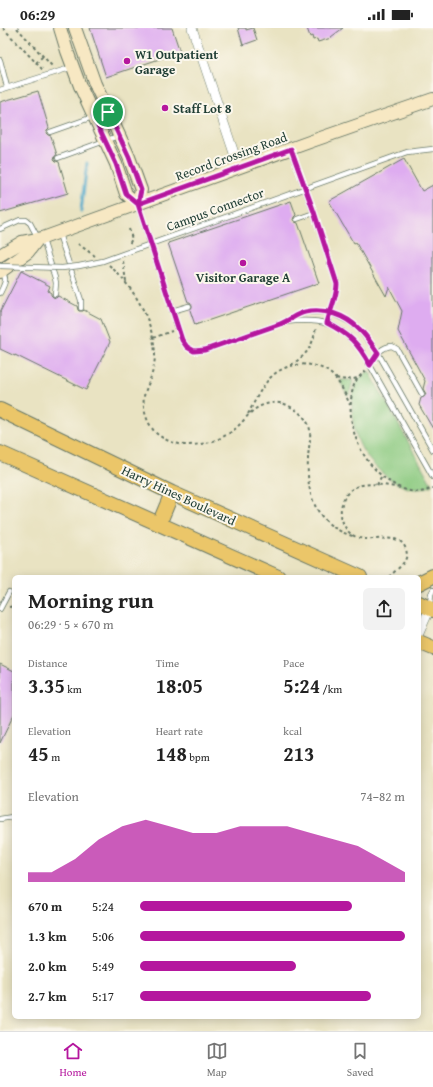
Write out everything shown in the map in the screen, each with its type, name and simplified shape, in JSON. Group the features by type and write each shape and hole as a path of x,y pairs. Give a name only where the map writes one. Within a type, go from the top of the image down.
{"main road":[{"name":"Harry Hines Boulevard","path":"0,410 172,493 356,575"},
{"path":"0,453 274,575"},
{"path":"159,524 172,493"},
{"path":"421,582 433,576"},
{"path":"421,643 433,648"}],"street":[{"path":"60,28 73,66 94,117 116,164 126,194 138,204 141,190 129,157 95,84 75,28"},
{"path":"192,28 239,168"},
{"path":"73,66 87,62"},
{"name":"Record Crossing Road","path":"0,255 22,242 40,239 433,100"},
{"name":"Record Crossing Road","path":"1,269 28,252 40,239"},
{"path":"421,628 429,607"}],"lane":[{"path":"0,60 7,87"},
{"path":"0,90 73,66"},
{"path":"50,132 108,112"},
{"path":"58,158 119,135"},
{"path":"291,149 314,212 337,284 337,292 327,323"},
{"name":"Campus Connector","path":"1,269 62,268 103,261 407,152 433,149"},
{"path":"138,204 178,329 182,340 187,347 194,351 205,350 285,322 297,315 307,312 330,312 350,322 359,329 378,353 433,450"},
{"path":"297,219 314,212"},
{"path":"0,229 20,220 26,220 30,223 40,239 55,278 55,294"},
{"path":"58,232 82,300 81,308"},
{"path":"0,293 6,280 1,269"},
{"path":"172,311 189,306"},
{"path":"285,322 306,321 327,323 346,333 354,340 362,351 369,367 433,477"},
{"path":"369,367 382,349 392,346 397,349 422,394"},
{"path":"429,607 433,590"},
{"path":"0,610 9,592"},
{"path":"0,819 12,817"}],"path":[{"path":"3,28 42,69"},
{"path":"17,28 52,66"},
{"path":"36,63 43,56"},
{"path":"78,244 96,256"},
{"path":"108,264 127,283 147,317 153,338 155,355 154,367 145,394 144,408 148,421 156,432 167,440 180,444 198,445 213,442 225,436 233,431 254,409 265,404 276,402 297,410 305,418 310,429 308,482 312,500 316,508 328,523 344,534 366,540 391,539 402,542 405,546 407,556 405,561 391,575"},
{"path":"246,417 263,387 272,376 300,359 306,352 314,338 316,325"},
{"path":"153,338 178,329"},
{"path":"290,366 304,364 313,365 323,369 335,378 342,388 350,407"},
{"path":"369,367 358,378 351,395 350,407 353,431 357,441 367,459 382,475 395,485 409,491 418,492 424,492 433,488"},
{"path":"335,378 350,380 358,378"},
{"path":"377,485 382,475"},
{"path":"353,536 347,530 341,518 341,506 347,494 363,484 402,488"}],"green space":[{"path":"369,371 432,485 422,489 412,489 402,486 383,474 374,466 362,449 357,439 353,424 352,397 354,386 364,374"},
{"path":"340,381 353,381 349,395 347,395"}],"building":[{"name":"W1 Outpatient Garage","path":"90,28 172,28 180,52 106,77"},
{"path":"238,28 246,28 246,30 253,28 257,40 243,45"},
{"path":"307,28 343,28 331,38 318,42 317,39 313,40 312,36 310,37"},
{"path":"38,91 49,128 46,133 51,136 57,155 54,159 59,162 68,193 0,213 0,102"},
{"path":"404,159 422,191 433,185 433,429 419,405 421,398 426,394 423,389 425,381 398,331 402,311 389,287 386,296 356,243 354,244 329,201"},
{"name":"Visitor Garage A","path":"291,201 296,215 293,220 298,223 319,283 195,325 190,310 192,305 188,302 168,243"},
{"path":"21,271 50,286 48,291 53,297 56,298 58,296 77,306 79,311 84,310 101,319 110,342 86,390 0,349 0,312"},
{"path":"0,664 12,670 12,718 0,743"}],"waterway":[{"path":"81,211 87,163"}],"place":[{"name":"W1 Outpatient Garage","path":"127,61"},
{"name":"Staff Lot 8","path":"165,108"},
{"name":"Visitor Garage A","path":"243,263"}],"route":[{"path":"108,112 94,117 116,164 126,194 138,204 291,149 314,212 337,284 337,292 330,312 327,323 346,333 354,340 370,365 378,353 366,336 350,322 330,312 307,312 297,315 285,322 205,350 194,351 187,347 182,340 172,311 138,204 141,190 129,157 108,112"}]}
